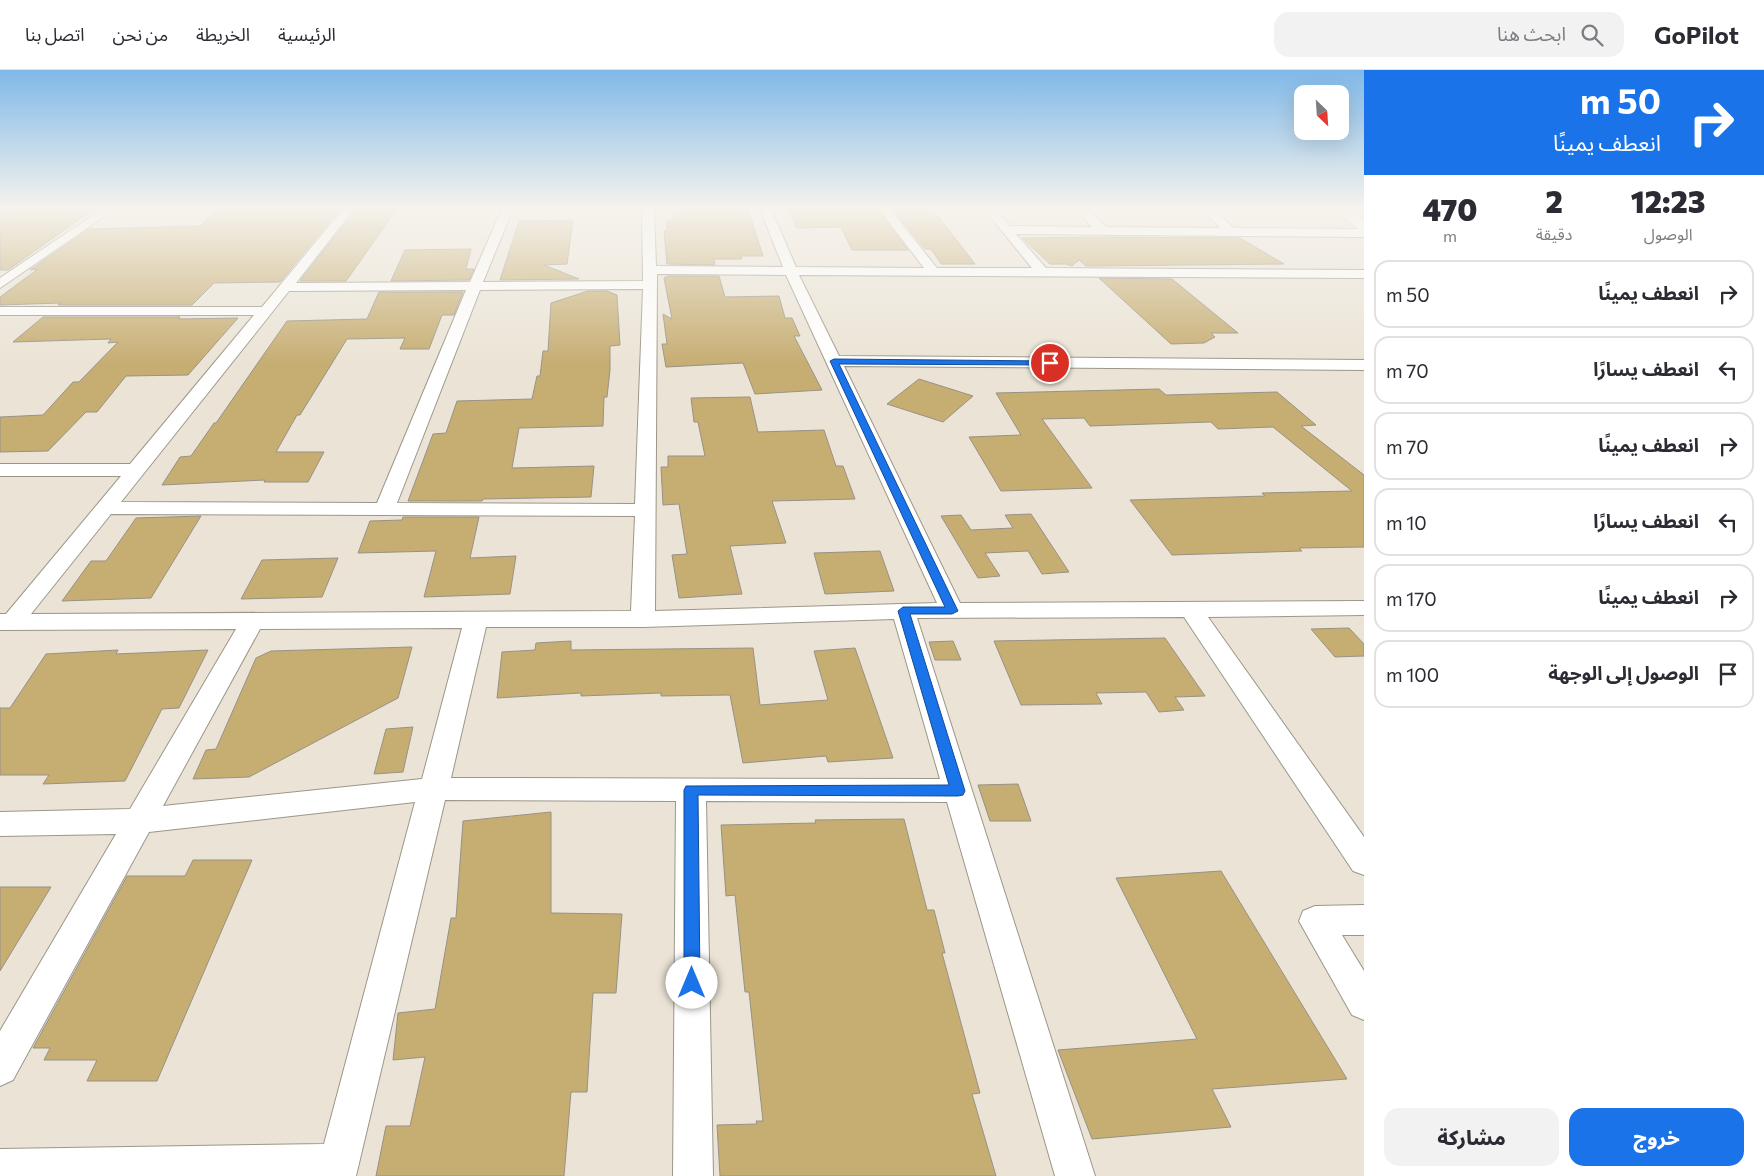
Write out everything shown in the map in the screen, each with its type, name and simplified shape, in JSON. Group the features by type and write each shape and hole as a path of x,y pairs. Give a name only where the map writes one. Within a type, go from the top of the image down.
{"street":[{"path":"0,284 34,261"},
{"path":"6,622 106,508 307,261"},
{"path":"385,509 486,261"},
{"path":"643,619 649,261"},
{"path":"787,261 952,611"},
{"path":"924,261 933,272"},
{"path":"1033,261 1042,272"},
{"path":"286,287 475,285 791,271 1364,274"},
{"path":"0,311 266,311"},
{"path":"834,361 1364,365"},
{"path":"0,470 137,470"},
{"path":"106,508 645,510"},
{"path":"6,622 643,619 903,611 1364,608"},
{"path":"1191,609 1364,862"},
{"path":"903,611 1075,1176"},
{"path":"0,1169 338,1170 476,620"},
{"path":"0,1067 252,621"},
{"path":"0,824 139,821 434,789 958,791"},
{"path":"691,790 693,1176"},
{"path":"1364,920 1315,921 1364,1004"}],"building":[{"path":"0,261 21,261 8,270 0,270"},
{"path":"44,261 298,261 280,282 214,283 192,305 58,305 61,303 0,305 0,297 38,269 30,270"},
{"path":"316,261 360,261 346,281 300,281"},
{"path":"400,261 468,261 466,269 474,269 469,280 391,281"},
{"path":"506,261 567,261 567,264 544,265 579,279 500,280"},
{"path":"667,261 714,261 715,265 667,264"},
{"path":"939,261 972,261 975,264 941,264"},
{"path":"1046,261 1078,261 1072,266 1050,264"},
{"path":"1080,261 1278,261 1284,264 1086,266"},
{"path":"668,276 719,276 725,297 779,296 785,318 792,318 800,336 794,336 822,390 755,394 743,363 666,367 662,344 667,344 663,314 672,319 664,278"},
{"path":"1099,278 1172,279 1238,333 1211,333 1215,337 1204,343 1171,344"},
{"path":"588,291 607,291 617,295 620,345 610,346 610,370 607,397 604,397 603,426 519,428 512,468 594,466 591,497 483,499 482,501 408,501 433,434 446,433 457,401 532,399 537,376 540,376 543,351 548,351 551,303"},
{"path":"379,292 463,292 454,315 442,315 429,349 400,349 405,338 347,339 300,415 297,415 276,452 324,452 308,482 264,482 265,480 162,485 180,457 191,456 287,321 367,319"},
{"path":"43,317 238,318 188,375 126,376 97,412 86,412 48,451 0,452 0,417 43,415 73,382 79,382 118,342 108,343 111,339 13,342"},
{"path":"919,379 973,396 943,422 887,404"},
{"path":"1159,389 1166,395 1277,392 1316,425 1301,426 1364,475 1364,547 1299,548 1302,551 1172,555 1130,500 1265,496 1262,493 1352,491 1273,427 1218,429 1211,422 1090,426 1084,418 1042,419 1092,488 1001,491 969,437 1021,435 996,393"},
{"path":"750,397 758,432 824,430 836,466 843,466 855,499 772,501 786,543 730,546 742,594 679,598 672,555 687,554 679,504 663,505 661,467 668,467 668,456 705,456 698,422 694,422 691,398"},
{"path":"1031,514 1069,572 1042,574 1028,551 985,553 1000,576 978,578 941,516 961,515 971,530 1013,528 1005,515"},
{"path":"201,516 151,598 62,601 91,561 106,561 136,518"},
{"path":"403,517 479,517 470,558 516,556 510,594 424,597 436,551 358,553 370,521 402,520"},
{"path":"880,551 894,591 825,594 814,553"},
{"path":"338,558 322,597 241,599 262,560"},
{"path":"1349,628 1364,644 1364,656 1335,657 1311,629"},
{"path":"1165,638 1205,696 1175,697 1184,710 1159,712 1146,692 1096,693 1102,704 1021,705 994,641"},
{"path":"571,641 571,650 753,648 760,705 828,700 814,651 855,648 893,758 828,762 826,756 743,763 730,695 661,696 661,693 581,696 581,693 497,698 502,652 535,650 536,643"},
{"path":"953,641 961,660 935,660 929,642"},
{"path":"412,647 398,698 249,777 193,779 206,750 216,749 256,658 271,651"},
{"path":"118,650 116,654 208,650 179,708 162,709 125,781 43,784 49,775 0,775 0,708 10,708 46,654"},
{"path":"413,727 403,772 374,774 386,729"},
{"path":"1018,784 1031,821 990,821 978,785"},
{"path":"551,812 551,913 622,914 616,993 593,993 587,1092 571,1092 564,1176 376,1176 386,1126 410,1126 425,1057 393,1060 398,1013 435,1009 451,918 456,918 463,821"},
{"path":"904,819 927,910 934,910 945,953 942,953 980,1093 972,1094 996,1176 720,1176 717,1125 757,1124 756,1121 763,1121 749,992 745,992 735,895 726,896 721,825 816,823 815,820"},
{"path":"193,860 252,860 157,1081 87,1081 97,1060 44,1060 50,1048 33,1048 127,876 185,876"},
{"path":"1221,871 1347,1079 1212,1089 1231,1127 1092,1139 1058,1050 1197,1039 1116,878"},
{"path":"0,887 51,887 0,971"}],"route":[{"path":"692,983 691,790 958,791 903,611 952,611 834,361 1050,363"}]}
